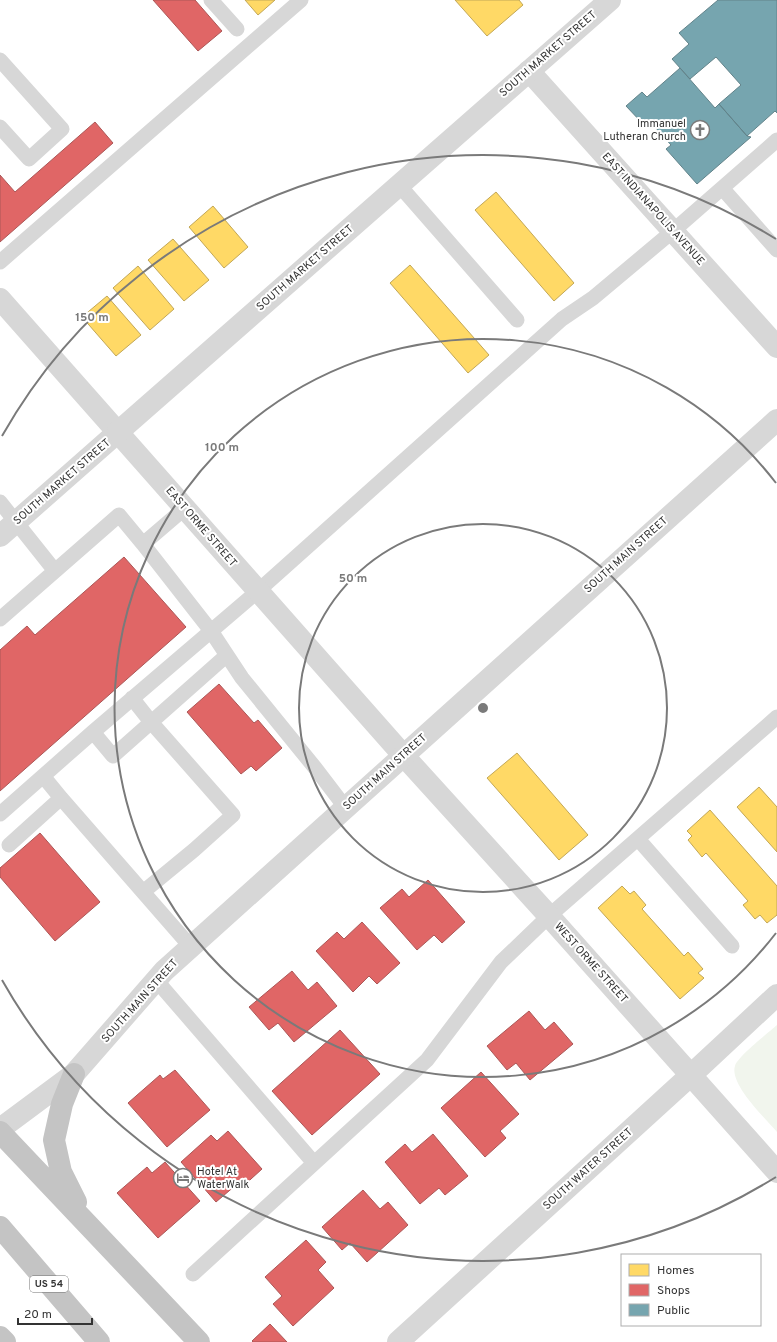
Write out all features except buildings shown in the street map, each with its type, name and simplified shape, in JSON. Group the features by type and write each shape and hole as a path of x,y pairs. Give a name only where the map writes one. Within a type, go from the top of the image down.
{"highway":[{"path":"74,1074 62,1104 54,1140 61,1172 89,1226"},
{"path":"0,1130 199,1342"},
{"name":"US 54","path":"0,1227 99,1342"},
{"path":"0,1337 5,1342"}],"street":[{"name":"SOUTH MARKET STREET","path":"0,536 610,0"},
{"name":"EAST INDIANAPOLIS AVENUE","path":"529,70 777,347"},
{"name":"EAST ORME STREET","path":"0,299 403,755"},
{"name":"SOUTH MAIN STREET","path":"0,1130 74,1074 156,980 191,947 777,420"},
{"name":"WEST ORME STREET","path":"403,755 777,1172"},
{"name":"SOUTH WATER STREET","path":"398,1342 777,995"}],"lane":[{"path":"212,0 238,29"},
{"path":"0,262 301,0"},
{"path":"0,60 62,129 29,159 0,127"},
{"path":"0,814 132,698 258,591 562,319 593,298 722,188 775,146"},
{"path":"399,185 517,320"},
{"path":"722,188 777,250"},
{"path":"0,502 55,571"},
{"path":"144,544 185,508"},
{"path":"0,619 119,515 144,544 211,631 242,678 345,807"},
{"path":"93,732 113,756 227,655"},
{"path":"132,698 151,722 233,815 144,892"},
{"path":"193,1274 427,1060 501,962 549,916 777,717"},
{"path":"43,776 191,947"},
{"path":"7,842 28,828 61,798"},
{"path":"638,839 732,946"},
{"path":"156,980 314,1163"}],"shaded area":[{"path":"777,1025 777,1132 742,1091 737,1082 735,1066 741,1057 753,1045"}],"place":[{"name":"Immanuel Lutheran Church","path":"700,130"},
{"name":"Hotel At WaterWalk","path":"183,1178"}]}
